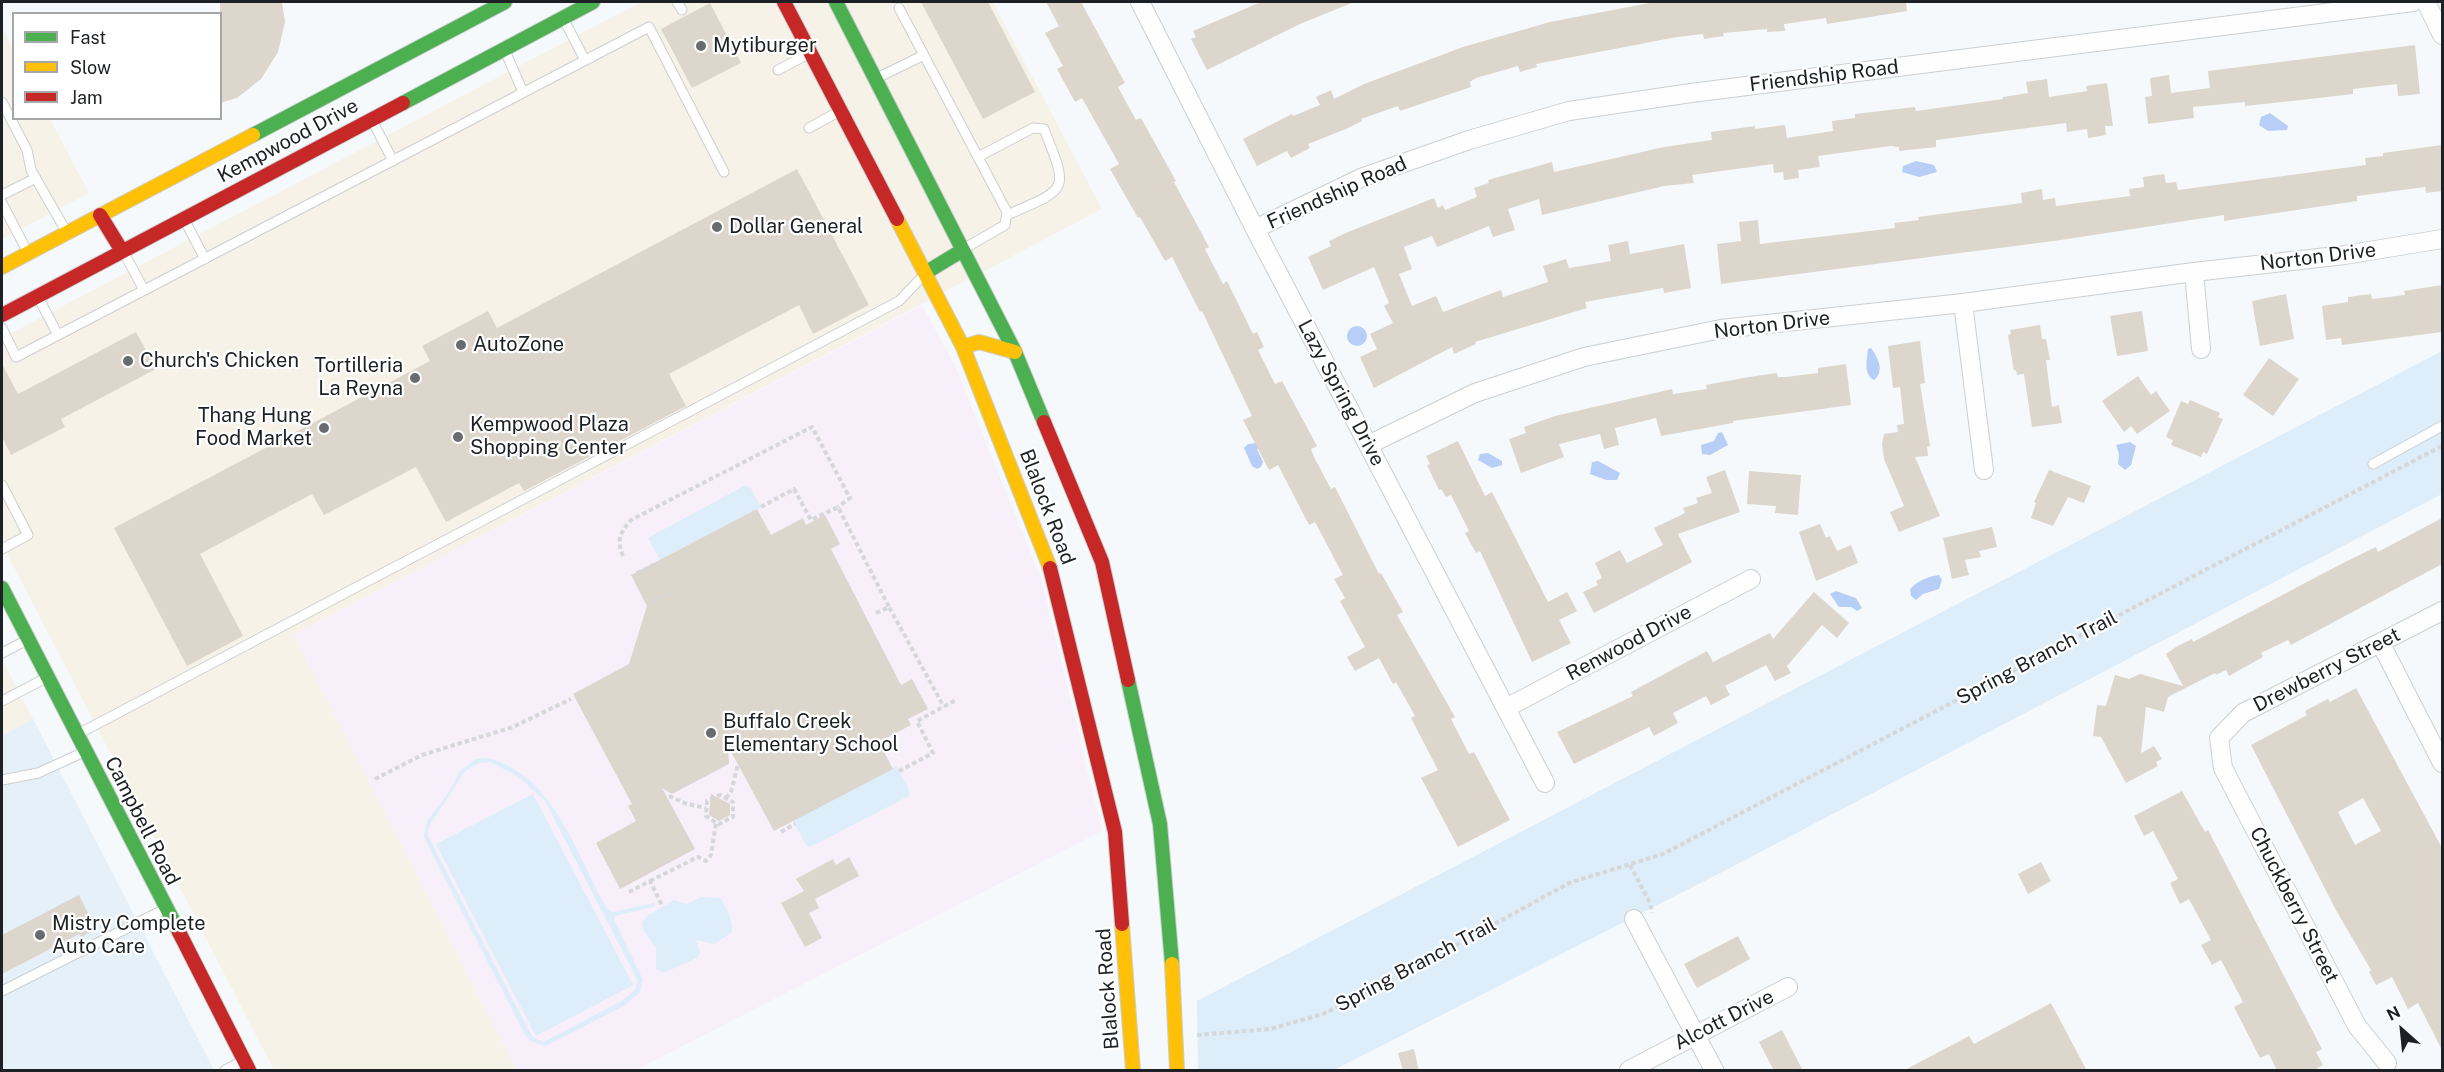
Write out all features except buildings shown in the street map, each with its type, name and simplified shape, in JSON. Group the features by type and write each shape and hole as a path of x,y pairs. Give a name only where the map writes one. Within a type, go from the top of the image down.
{"main road":[{"name":"Kempwood Drive","path":"2,267 505,2"},
{"name":"Kempwood Drive","path":"2,315 371,118 501,44 593,2"},
{"name":"Blalock Road","path":"784,2 963,346 1055,580 1115,832 1133,1071"},
{"name":"Blalock Road","path":"836,2 1016,352 1102,562 1160,824 1176,1007 1177,1071"},
{"path":"100,214 122,251"},
{"path":"925,273 963,250"},
{"path":"963,346 979,342 1016,352"},
{"name":"Campbell Road","path":"2,588 246,1066"}],"street":[{"name":"Lazy Spring Drive","path":"1142,2 1255,229 1545,783"},
{"name":"Friendship Road","path":"1255,229 1361,178 1468,140 1569,111 1691,93 2413,2"},
{"path":"2426,2 2442,35"},
{"name":"Norton Drive","path":"1368,445 1475,393 1584,357 1721,329 1963,303 2194,272 2345,255 2442,239"},
{"path":"2194,272 2201,349"},
{"path":"1963,303 1984,470"},
{"name":"Renwood Drive","path":"1506,708 1751,579"},
{"name":"Drewberry Street","path":"2219,738 2243,713 2442,611"},
{"path":"2380,644 2442,763"},
{"name":"Chuckberry Street","path":"2219,738 2223,768 2228,778 2357,1026 2387,1063"},
{"path":"1636,924 1714,1071"},
{"name":"Alcott Drive","path":"1629,1071 1695,1034 1788,987"}],"lane":[{"path":"899,8 1007,215 1005,225 963,250"},
{"path":"563,17 585,60"},
{"path":"2,328 16,357 649,27 724,172"},
{"path":"501,44 523,93"},
{"path":"778,70 811,52"},
{"path":"875,79 924,55"},
{"path":"2,102 27,150 36,178 67,232"},
{"path":"808,128 841,111"},
{"path":"371,118 393,160"},
{"path":"978,157 1034,128 1044,129 1060,171 1060,183 1045,199 1007,215"},
{"path":"2,195 36,178"},
{"path":"2,203 28,253"},
{"path":"184,219 205,259"},
{"path":"122,251 144,290"},
{"path":"76,735 899,301 925,273"},
{"path":"38,296 58,335"},
{"path":"2373,464 2442,426"},
{"path":"2,485 28,535 2,549"},
{"path":"2,653 27,640"},
{"path":"2,701 46,678"},
{"path":"2,780 38,773 84,752"},
{"path":"2,992 165,909"},
{"path":"225,1071 246,1066"}],"path":[{"path":"623,556 618,544 621,531 631,520 812,427 850,498 838,507 811,520 794,489 760,507"},
{"name":"Spring Branch Trail","path":"1193,1035 1270,1029 1323,1014 1389,982 1569,883 1663,854 2442,446"},
{"path":"838,507 944,707"},
{"path":"638,573 658,563"},
{"path":"652,601 674,593"},
{"path":"876,613 889,606"},
{"path":"375,779 422,755 520,724 571,699"},
{"path":"899,771 933,753 916,721 956,700"},
{"path":"726,798 731,792 738,764"},
{"path":"720,795 726,798 733,802 733,817 719,824 716,823 706,816 707,801 720,795"},
{"path":"669,796 687,804 706,808"},
{"path":"629,892 698,857 706,861 711,855 716,823"},
{"path":"781,832 795,825"},
{"path":"1630,865 1650,903 1653,916 1636,924"},
{"path":"650,881 659,904"}],"shaded area":[{"path":"641,2 993,2 1102,209 294,635 517,1070 274,1070 2,544 2,338"},
{"path":"2,27 12,48 12,120 51,120 89,193 2,239"},
{"name":"Buffalo Creek Elementary School","path":"922,305 956,368 1042,581 1102,831 636,1070 517,1070 294,635"},
{"path":"2442,351 2442,494 1728,869 1334,1070 1198,1070 1197,1001"},
{"path":"744,486 750,487 761,507 660,560 648,538"},
{"path":"2,659 33,719 2,736"},
{"path":"33,719 214,1070 2,1070 2,736"},
{"path":"488,758 511,767 547,799 573,842 607,909 613,912 654,903 656,906 615,916 614,920 643,980 640,992 625,1005 546,1046 530,1041 523,1031 424,837 427,821 445,798 461,770 476,759","holes":["490,762 519,777 545,801 638,981 635,990 623,1000 544,1042 534,1038 529,1031 429,838 428,830 466,770 479,763"]},
{"path":"896,766 909,790 909,796 818,843 809,847 806,845 793,821"},
{"path":"533,794 633,985 536,1036 436,844"},
{"path":"701,897 720,898 729,914 732,932 714,944 696,940 700,952 697,958 663,973 656,969 656,948 643,930 642,923 647,916 674,900 686,904"}],"water":[{"path":"2270,113 2288,126 2287,130 2268,131 2259,125 2261,117"},
{"path":"1916,161 1934,165 1937,172 1919,177 1902,172 1903,166"},
{"path":"1357,326 1364,329 1367,336 1364,343 1357,346 1350,343 1347,336 1350,329"},
{"path":"1871,348 1880,369 1874,380 1868,374 1866,366 1868,349"},
{"path":"1722,432 1728,445 1710,455 1702,454 1701,445 1714,441 1718,433"},
{"path":"2130,442 2136,446 2131,465 2125,470 2118,464 2119,454 2116,445"},
{"path":"1256,443 1261,447 1257,449 1263,462 1257,469 1252,466 1244,448 1248,444"},
{"path":"1488,453 1502,461 1502,465 1492,468 1478,460 1480,454"},
{"path":"1598,461 1620,473 1617,480 1606,480 1590,474 1592,462"},
{"path":"1939,575 1942,580 1939,589 1923,594 1916,600 1911,596 1910,589 1917,583"},
{"path":"1836,591 1856,598 1862,608 1857,611 1851,607 1839,607 1830,594"}],"traffic: fast":[{"path":"253,135 505,2"},
{"path":"403,103 593,2"},
{"path":"836,2 1015,352 1044,422"},
{"path":"925,273 963,250"},
{"path":"2,588 179,932"},
{"path":"1128,680 1160,824 1172,964"}],"traffic: slow":[{"path":"2,267 253,135"},
{"path":"897,219 963,347 1050,568"},
{"path":"963,347 979,342 1015,352"},
{"path":"1122,924 1133,1070"},
{"path":"1172,964 1177,1070"}],"traffic: jam":[{"path":"784,2 897,219"},
{"path":"2,315 403,103"},
{"path":"100,215 122,251"},
{"path":"1044,422 1102,562 1128,680"},
{"path":"1050,568 1115,832 1122,924"},
{"path":"179,932 249,1070"}],"place":[{"name":"Mytiburger","path":"701,46"},
{"name":"Dollar General","path":"717,227"},
{"name":"AutoZone","path":"461,345"},
{"name":"Church's Chicken","path":"128,361"},
{"name":"Tortilleria La Reyna","path":"415,378"},
{"name":"Thang Hung Food Market","path":"324,428"},
{"name":"Kempwood Plaza Shopping Center","path":"458,437"},
{"name":"Buffalo Creek Elementary School","path":"711,733"},
{"name":"Mistry Complete Auto Care","path":"40,935"}]}
